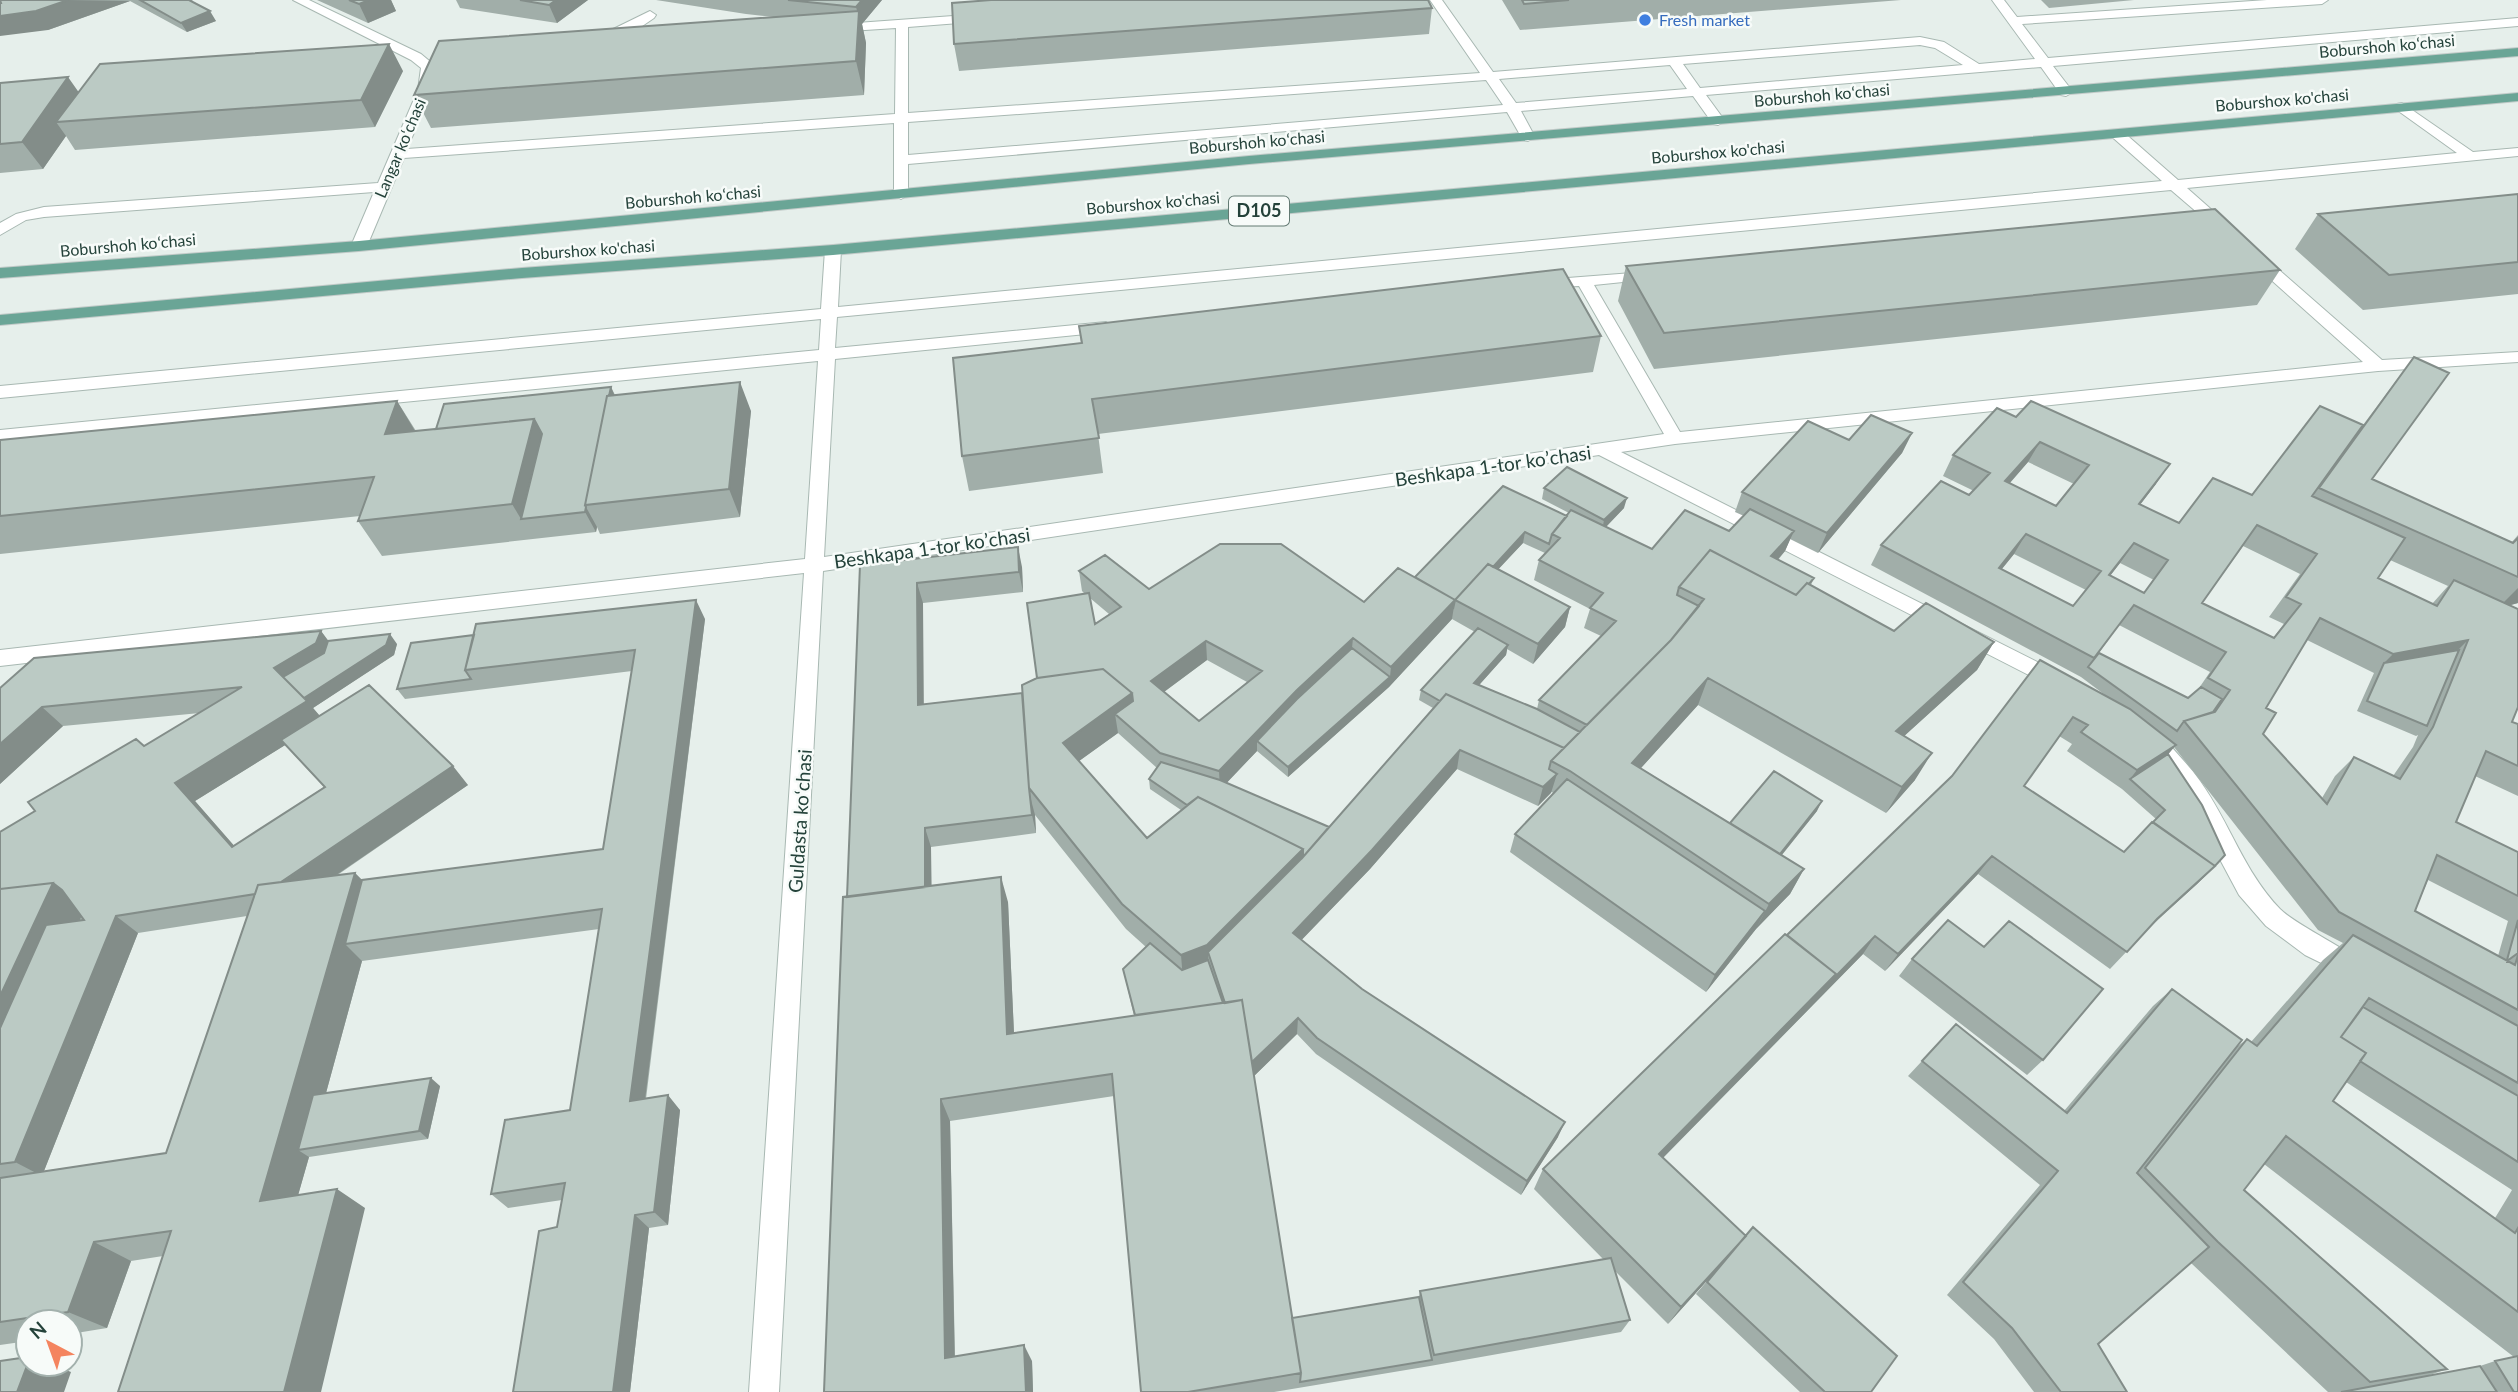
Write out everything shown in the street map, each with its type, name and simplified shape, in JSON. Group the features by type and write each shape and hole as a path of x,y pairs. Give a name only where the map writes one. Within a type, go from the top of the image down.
{"main road":[{"name":"Boburshoh koʻchasi","path":"0,273 359,246 1249,160 2518,52"},
{"name":"Boburshox ko'chasi","path":"0,320 522,273 833,250 2518,97"}],"street":[{"name":"Langar koʻchasi","path":"299,0 434,66 359,246"},
{"path":"1436,0 1512,108 1528,136"},
{"path":"1998,0 2066,92"},
{"path":"2014,21 2322,0"},
{"path":"642,39 588,42 629,28 650,15"},
{"path":"820,29 1000,16"},
{"path":"901,160 2518,23"},
{"path":"901,195 902,24"},
{"path":"397,154 1490,76 1920,41 1939,45 1980,70"},
{"path":"1674,61 1718,121"},
{"path":"2402,107 2471,157"},
{"path":"2116,133 2378,366"},
{"path":"0,392 2518,152"},
{"path":"0,230 21,217 44,212 384,187"},
{"path":"2186,222 2213,219"},
{"name":"Guldasta koʻchasi","path":"764,1392 833,250"},
{"path":"1529,286 1666,272"},
{"path":"1584,281 1675,438"},
{"path":"0,436 1116,326"},
{"path":"1603,450 1675,438 2378,366 2518,357"},
{"name":"Beshkapa 1-tor koʼchasi","path":"0,659 816,565 1603,450 2075,691"},
{"path":"2146,737 2193,788 2247,888 2274,919 2314,947 2374,979"}],"building":[{"path":"0,0 68,0 36,11 0,16"},
{"path":"140,0 189,0 210,11 181,23"},
{"path":"349,0 369,0 359,4"},
{"path":"520,0 556,0 549,5"},
{"path":"788,0 862,0 856,7"},
{"path":"991,0 1428,0 1432,8 954,44 952,3"},
{"path":"1522,0 1569,0 1524,4"},
{"path":"859,11 856,61 414,95 439,41"},
{"path":"389,44 361,100 56,122 100,64"},
{"path":"68,77 22,142 0,144 0,83"},
{"path":"2518,194 2518,262 2389,275 2318,214"},
{"path":"2215,209 2280,270 1664,333 1626,266"},
{"path":"1563,269 1601,336 1092,399 1099,438 962,456 953,358 1082,343 1079,326"},
{"path":"2414,357 2449,373 2372,479 2513,543 2518,538 2518,577 2319,488"},
{"path":"740,382 729,489 585,505 607,396"},
{"path":"611,387 585,512 521,519 542,434 534,419 436,429 444,404"},
{"path":"397,401 385,434 534,419 512,504 358,521 374,477 0,516 0,440"},
{"path":"2031,401 2170,464 2139,504 2179,523 2213,478 2252,495 2320,406 2363,425 2312,496 2405,538 2378,578 2437,606 2454,580 2518,609 2518,707 2512,722 2518,724 2518,766 2486,751 2456,822 2518,852 2518,896 2437,855 2415,911 2515,965 2518,955 2518,1010 2339,912 2184,721 2215,712 2230,690 2208,678 2226,652 2134,605 2094,658 1881,545 1941,481 1969,495 1990,473 1953,455 1997,408 2016,417","holes":["2040,442 2089,465 2056,506 2005,481","2257,525 2317,554 2286,597 2301,604 2274,638 2202,603","2026,534 2101,571 2073,606 1999,568","2134,543 2168,560 2144,593 2109,575","2320,618 2393,654 2468,640 2433,727 2400,779 2354,757 2327,804 2263,734 2276,713 2266,708"]},
{"path":"1871,415 1912,433 1827,533 1742,492 1808,421 1849,440"},
{"path":"1567,467 1627,498 1604,520 1544,488"},
{"path":"1503,486 1567,516 1552,534 1549,544 1525,532 1493,567 1488,564 1455,600 1415,577"},
{"path":"1750,509 1794,531 1771,556 1814,578 1809,584 1796,595 1710,550 1679,587 1677,595 1699,606 1671,640 1587,725 1539,700 1616,621 1590,608 1603,593 1539,560 1560,538 1552,534 1571,510 1652,549 1685,510 1729,531"},
{"path":"1220,544 1281,544 1364,602 1398,568 1455,600 1391,667 1353,638 1297,690 1219,771 1160,753 1115,714 1133,701 1132,693 1103,669 1037,678 1027,603 1089,593 1095,624 1121,607 1079,571 1105,555 1149,589","holes":["1206,641 1262,671 1199,721 1151,681"]},
{"path":"1018,547 1019,572 917,583 918,705 1022,693 1032,815 925,828 925,887 847,897 860,565"},
{"path":"1710,550 1796,595 1807,583 1894,631 1926,603 1994,642 1896,731 1932,753 1902,787 1708,678 1632,763 1804,869 1769,904 1551,761 1671,640 1704,599 1679,587"},
{"path":"1488,564 1570,607 1538,644 1455,600"},
{"path":"696,600 630,1101 668,1095 654,1212 635,1215 613,1392 513,1392 539,1231 557,1227 565,1183 491,1194 505,1120 570,1110 602,909 345,944 362,880 603,849 635,650 465,670 476,624"},
{"path":"1478,628 1508,645 1474,683 1537,709 1580,732 1564,748 1446,694 1440,701 1421,690"},
{"path":"321,631 316,643 274,668 307,701 175,783 232,847 325,787 281,740 369,685 453,766 281,882 258,885 255,894 116,916 15,1162 0,1164 0,1028 46,925 84,920 62,890 53,883 0,889 0,832 35,811 28,802 136,739 144,746 242,687 42,707 0,744 0,688 34,658"},
{"path":"390,634 386,645 304,698 283,677 324,653 328,641"},
{"path":"474,635 465,670 471,679 397,689 411,643"},
{"path":"1352,648 1390,677 1288,767 1257,741"},
{"path":"2459,650 2427,726 2367,701 2384,663"},
{"path":"2099,653 2188,698 2201,687 2222,699 2213,712 2184,721 2177,731 2088,667"},
{"path":"2040,660 2130,709 2176,745 2137,770 2081,732 2088,725 2073,717 2024,786 2124,852 2152,822 2215,866 2157,919 2127,952 1992,856 1898,954 1875,936 1831,981 1836,974 1787,935 1952,776"},
{"path":"1103,669 1132,693 1063,743 1147,838 1198,797 1303,849 1207,945 1181,955 1122,904 1029,788 1022,685 1037,678"},
{"path":"1446,694 1564,748 1551,761 1549,769 1557,774 1543,787 1460,750 1372,850 1293,933 1362,989 1565,1122 1527,1181 1317,1038 1298,1018 1252,1062 1242,1000 1225,1003 1208,952 1303,857"},
{"path":"2168,754 2202,805 2225,855 2215,866 2153,822 2165,810 2130,779"},
{"path":"1161,762 1220,780 1329,827 1303,857 1303,849 1198,797 1187,805 1149,779"},
{"path":"1774,771 1822,801 1780,854 1730,823"},
{"path":"1567,779 1765,911 1715,975 1515,834"},
{"path":"355,873 260,1201 337,1189 284,1392 118,1392 171,1231 94,1242 69,1308 14,1308 14,1320 0,1322 0,1178 166,1153 258,885"},
{"path":"1001,877 1007,1034 1242,1000 1301,1373 1188,1392 1141,1392 1112,1074 941,1099 945,1358 1024,1345 1026,1392 824,1392 843,897"},
{"path":"53,883 0,996 0,889"},
{"path":"1948,920 1984,947 2009,921 2103,989 2043,1060 1912,959"},
{"path":"2518,920 2518,953 2507,961 2507,960"},
{"path":"1785,934 1836,974 1659,1154 1746,1236 1681,1307 1543,1169"},
{"path":"2353,935 2518,1026 2518,1083 2369,998 2341,1037 2366,1053 2333,1101 2515,1233 2518,1228 2518,1312 2286,1136 2244,1190 2447,1369 2370,1382 2218,1242 2145,1168 2247,1039 2257,1046"},
{"path":"1150,943 1182,970 1208,960 1223,1003 1135,1015 1123,969"},
{"path":"2172,989 2242,1040 2137,1173 2209,1247 2098,1344 2127,1392 2061,1392 2012,1328 1963,1282 2058,1171 1922,1061 1956,1024 2067,1113"},
{"path":"2363,1007 2518,1096 2518,1162 2360,1061 2366,1053 2341,1037"},
{"path":"431,1078 419,1131 298,1150 313,1095"},
{"path":"1753,1227 1897,1356 1871,1392 1825,1392 1707,1282"},
{"path":"1611,1258 1630,1320 1434,1355 1420,1291"},
{"path":"1419,1297 1432,1360 1300,1382 1301,1373 1292,1318"},
{"path":"2518,1356 2518,1392 2514,1392 2495,1361"},
{"path":"14,1359 14,1378 22,1378 17,1392 0,1392 0,1361"},
{"path":"2480,1366 2497,1392 2341,1392 2347,1391"}],"place":[{"name":"Fresh market","path":"1645,20"}]}
